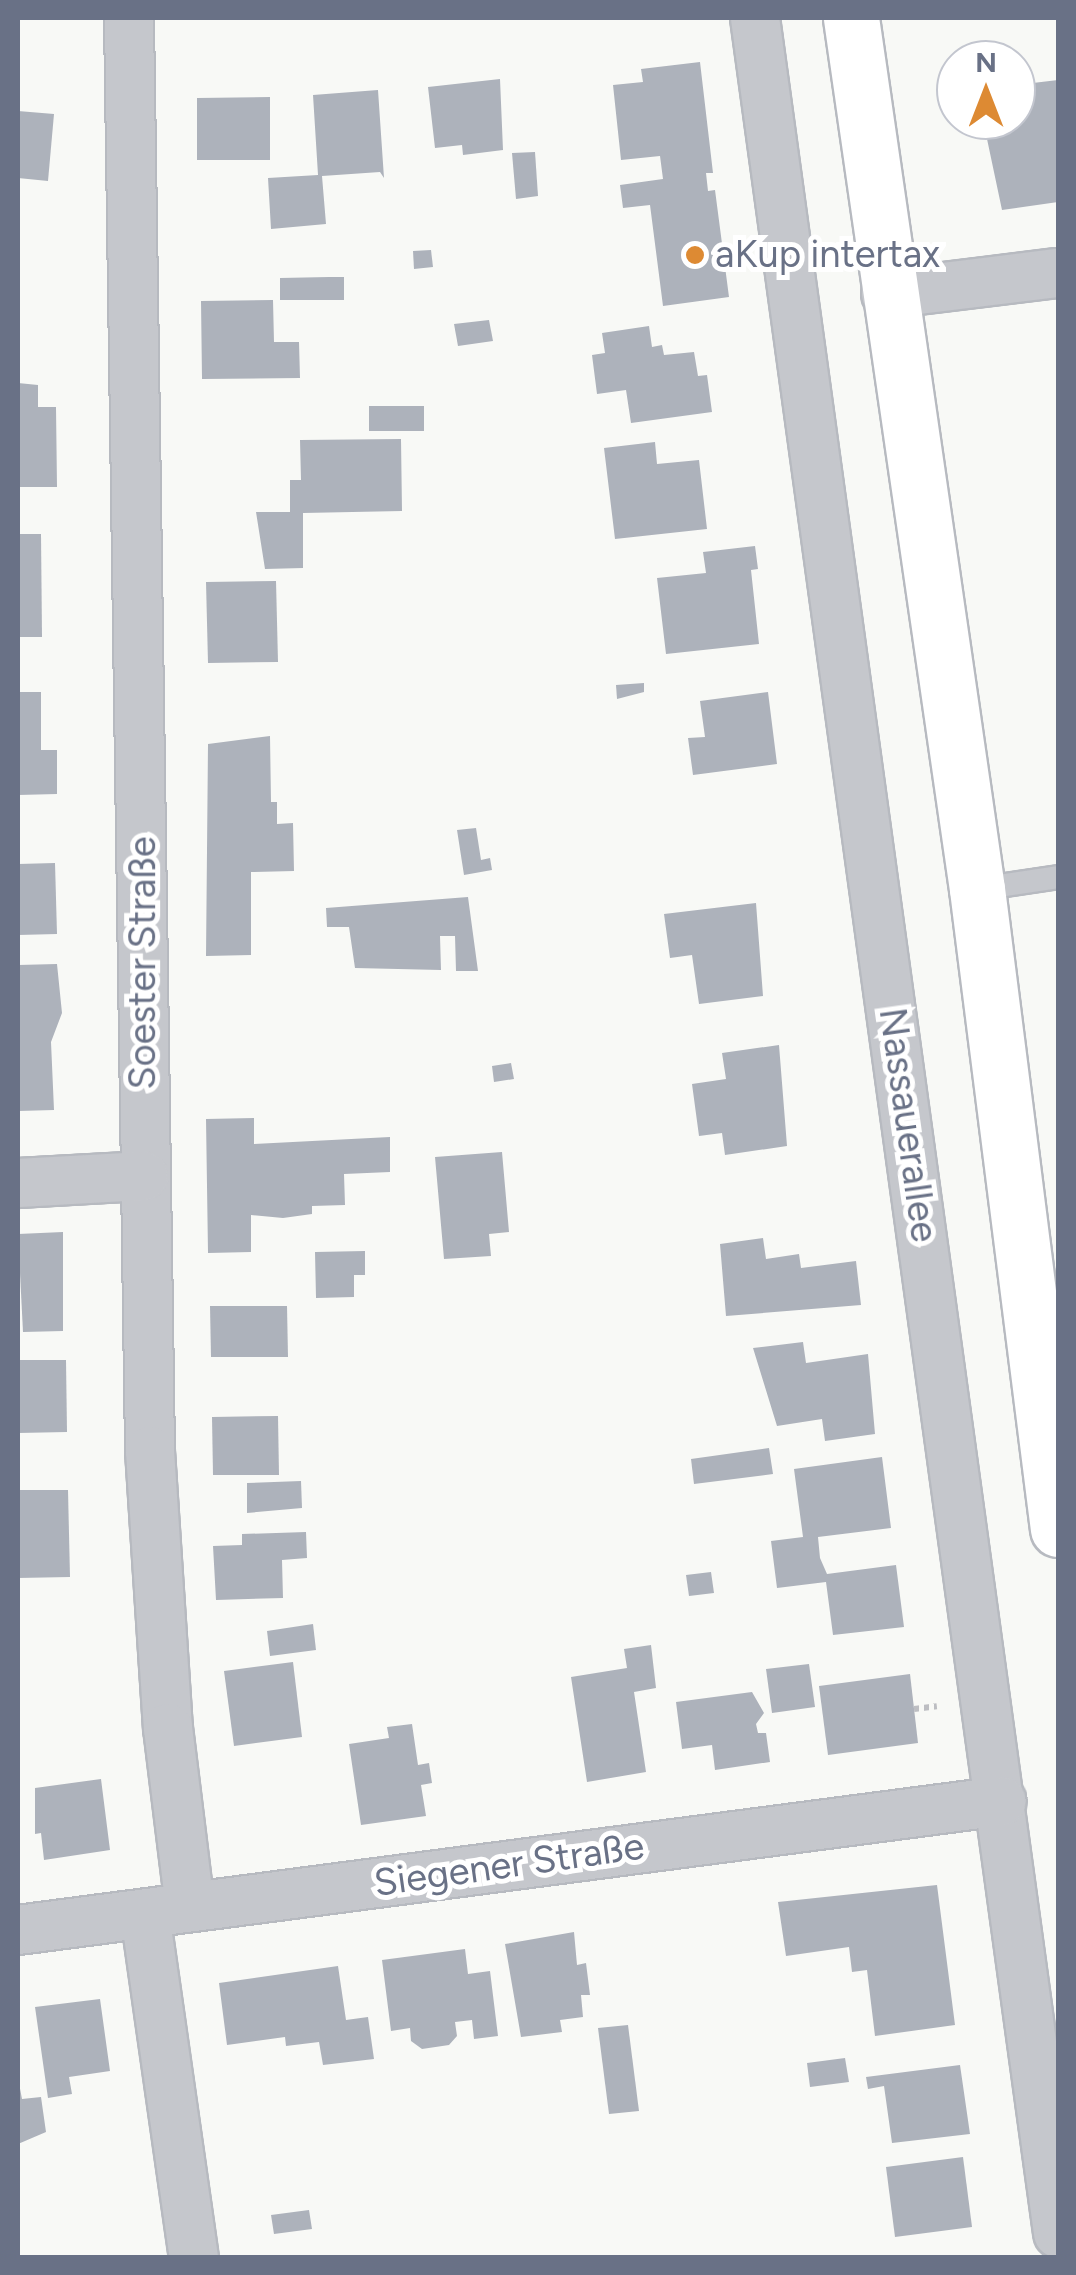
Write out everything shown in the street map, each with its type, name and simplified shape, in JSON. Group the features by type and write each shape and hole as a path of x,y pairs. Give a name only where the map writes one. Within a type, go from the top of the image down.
{"main road":[{"path":"851,18 886,294 977,889 1058,1529"}],"street":[{"name":"Soester Straße","path":"129,18 151,1471 168,1728 167,1910 194,2258"},
{"name":"Nassauerallee","path":"754,18 1002,1801 1058,2232"},
{"path":"886,294 1058,274"},
{"path":"18,1182 144,1176"},
{"name":"Siegener Straße","path":"18,1930 1002,1801"}],"lane":[{"path":"977,889 1058,876"}],"building":[{"path":"700,62 713,173 706,173 708,191 715,190 729,297 663,306 650,205 623,208 620,185 663,179 660,156 621,160 613,85 643,82 641,69"},
{"path":"500,79 503,150 463,155 462,145 435,148 428,87"},
{"path":"1058,80 1058,202 1002,210 987,140 1036,140 1036,83"},
{"path":"378,90 384,178 380,172 322,176 326,224 271,229 268,178 318,175 313,95"},
{"path":"270,97 270,160 197,160 197,98"},
{"path":"18,111 54,114 48,181 18,178"},
{"path":"535,152 538,196 516,199 512,153"},
{"path":"431,250 433,267 414,269 413,251"},
{"path":"344,277 344,300 280,300 280,278"},
{"path":"273,300 274,342 299,342 300,378 202,379 201,301"},
{"path":"489,320 493,341 458,346 454,324"},
{"path":"649,326 652,347 662,345 664,355 694,352 698,376 707,375 712,412 631,423 626,390 597,394 592,355 605,353 602,333"},
{"path":"18,383 38,385 38,407 56,407 57,487 18,487"},
{"path":"369,406 424,406 424,431 369,431"},
{"path":"401,439 402,511 303,513 303,568 265,569 256,512 290,512 290,480 301,480 300,440"},
{"path":"655,442 657,464 699,460 707,529 615,539 604,448"},
{"path":"18,534 41,534 42,637 18,637"},
{"path":"755,546 758,569 751,570 759,644 666,654 657,578 706,573 703,552"},
{"path":"276,581 278,662 208,663 206,582"},
{"path":"644,683 644,692 617,699 616,685"},
{"path":"18,692 41,692 41,750 57,750 57,794 18,795"},
{"path":"768,692 777,764 693,775 688,738 705,737 700,701"},
{"path":"270,736 271,802 277,802 277,824 293,823 294,871 251,872 251,955 206,956 208,744"},
{"path":"476,828 481,860 490,858 492,870 464,875 457,830"},
{"path":"55,863 57,934 18,935 18,864"},
{"path":"468,897 478,971 456,971 455,936 440,936 441,970 355,968 349,927 327,927 326,908"},
{"path":"756,903 763,996 699,1004 692,955 670,958 664,914"},
{"path":"57,964 62,1013 51,1042 54,1110 18,1111 18,965"},
{"path":"779,1045 787,1146 725,1155 722,1133 699,1136 692,1084 726,1079 722,1053"},
{"path":"511,1063 514,1079 494,1082 492,1066"},
{"path":"254,1118 254,1144 390,1137 390,1172 344,1174 345,1205 312,1206 312,1214 283,1218 251,1215 251,1252 208,1253 206,1119"},
{"path":"502,1152 509,1232 489,1234 491,1256 444,1259 435,1157"},
{"path":"63,1232 63,1331 23,1332 18,1234"},
{"path":"763,1238 766,1259 799,1254 801,1268 856,1261 861,1305 726,1316 720,1244"},
{"path":"365,1251 365,1275 354,1275 354,1297 316,1298 315,1252"},
{"path":"210,1306 287,1306 288,1357 211,1357"},
{"path":"803,1342 806,1363 868,1354 875,1434 825,1441 822,1419 777,1426 753,1348"},
{"path":"18,1360 66,1360 67,1432 18,1433"},
{"path":"278,1416 279,1475 213,1475 212,1417"},
{"path":"769,1448 773,1474 694,1484 691,1459"},
{"path":"882,1457 891,1528 818,1537 820,1558 827,1574 896,1565 904,1627 833,1635 826,1582 777,1588 771,1541 803,1537 794,1469"},
{"path":"301,1481 302,1508 247,1513 247,1483"},
{"path":"18,1490 68,1490 70,1577 18,1578"},
{"path":"306,1532 307,1558 282,1560 283,1598 216,1600 213,1546 242,1545 242,1534"},
{"path":"711,1572 714,1593 689,1596 686,1575"},
{"path":"313,1624 316,1650 270,1656 267,1631"},
{"path":"651,1645 656,1688 634,1692 646,1772 587,1782 571,1677 627,1668 624,1649"},
{"path":"293,1662 302,1737 234,1746 224,1671"},
{"path":"809,1664 815,1707 772,1713 766,1669"},
{"path":"910,1674 918,1743 828,1755 819,1686"},
{"path":"752,1692 764,1713 756,1724 758,1733 766,1733 770,1762 715,1770 712,1745 682,1749 676,1702"},
{"path":"412,1724 418,1765 429,1763 432,1783 421,1785 426,1816 361,1825 349,1744 389,1738 387,1727"},
{"path":"101,1779 110,1850 44,1860 41,1833 35,1834 35,1788"},
{"path":"937,1885 955,2025 875,2036 867,1970 852,1972 849,1947 786,1956 778,1902"},
{"path":"574,1932 577,1965 586,1963 590,1995 581,1995 583,2017 560,2020 562,2032 521,2037 505,1944"},
{"path":"465,1949 468,1974 490,1971 498,2036 474,2039 472,2020 455,2022 457,2036 449,2045 422,2049 411,2041 410,2028 391,2031 382,1960"},
{"path":"338,1966 346,2020 368,2017 374,2059 323,2065 319,2042 286,2046 285,2037 227,2045 219,1983"},
{"path":"100,1999 110,2071 69,2077 72,2094 48,2098 35,2007"},
{"path":"628,2025 639,2111 609,2114 598,2028"},
{"path":"845,2058 849,2082 810,2087 807,2063"},
{"path":"960,2065 970,2134 892,2143 884,2086 868,2089 866,2077"},
{"path":"18,2078 22,2099 41,2097 46,2132 18,2144"},
{"path":"963,2157 972,2227 895,2237 886,2167"},
{"path":"309,2210 312,2229 274,2234 271,2215"}],"place":[{"name":"aKup intertax","path":"695,255"}]}
